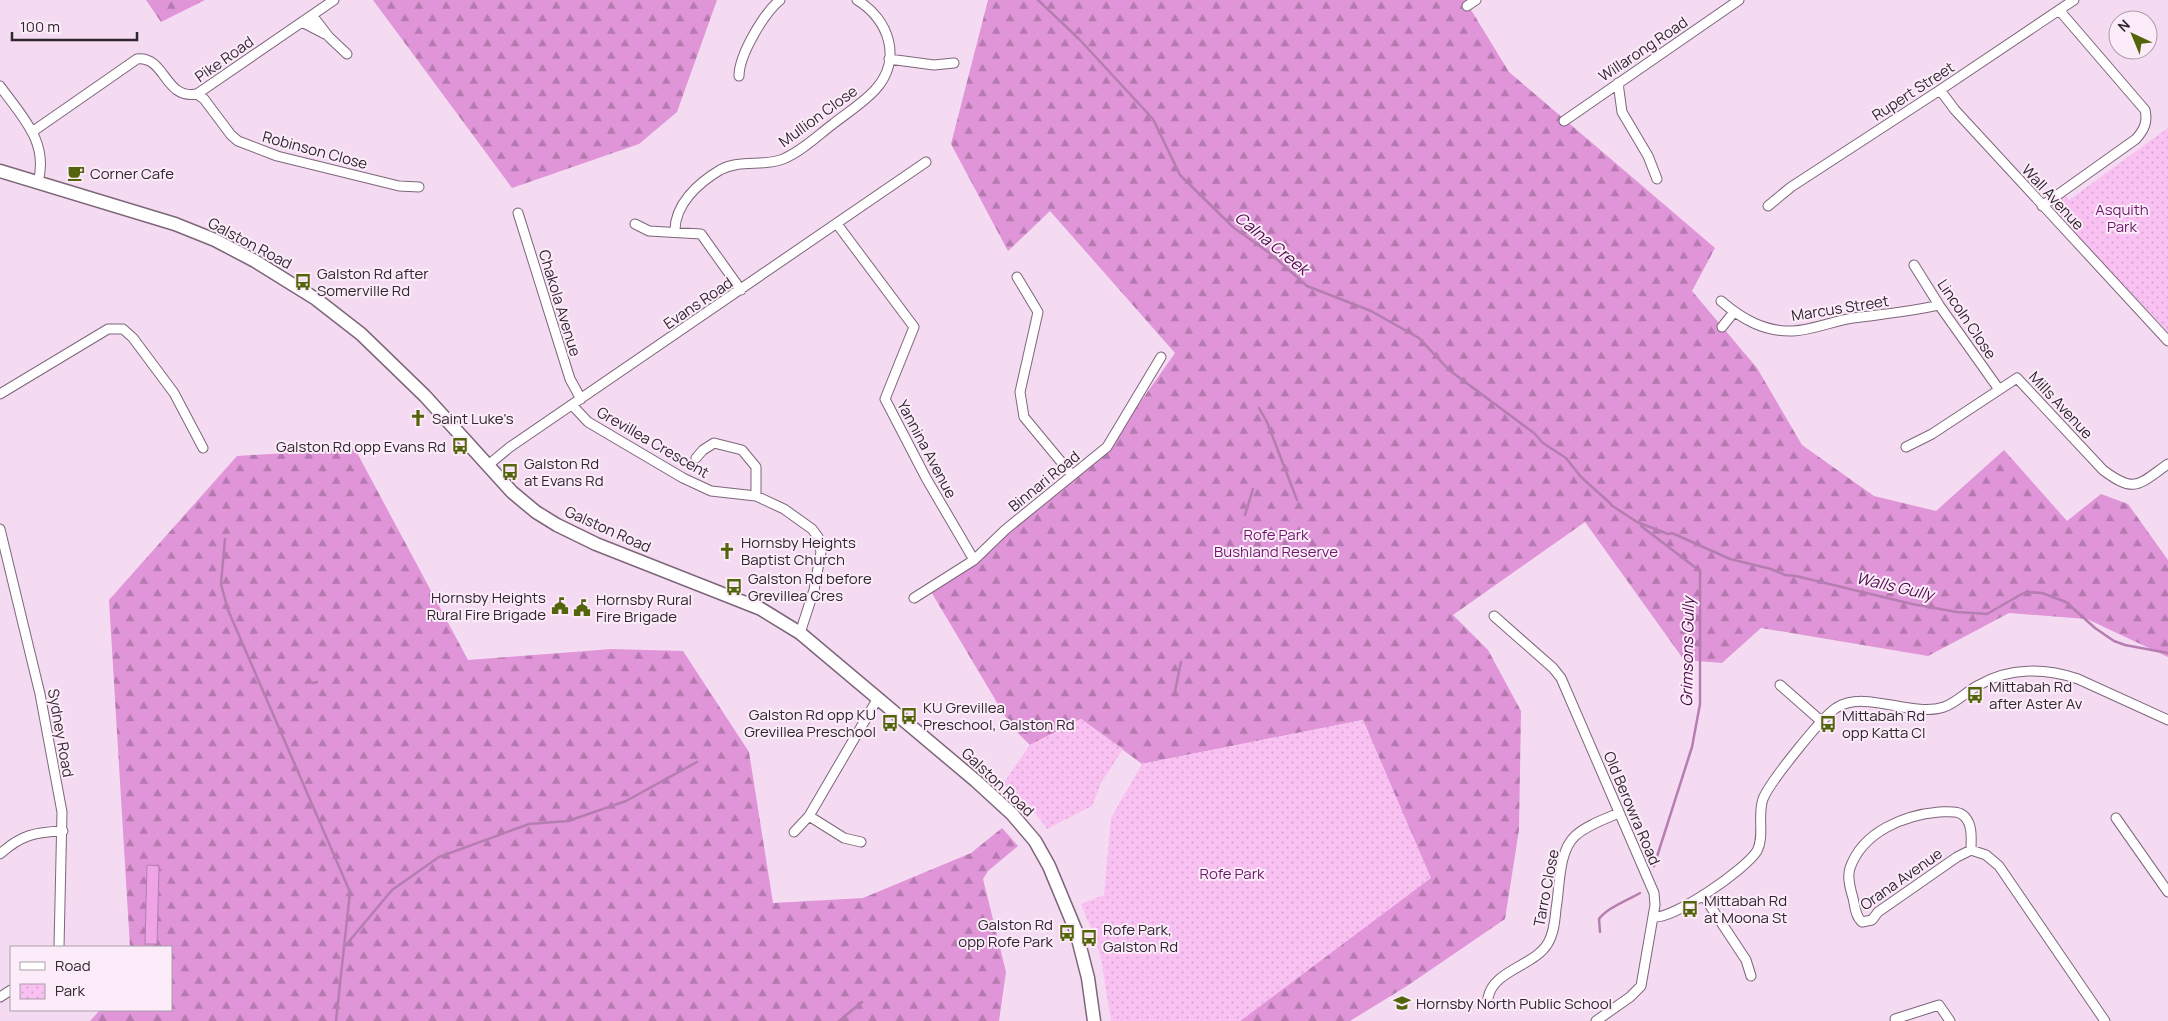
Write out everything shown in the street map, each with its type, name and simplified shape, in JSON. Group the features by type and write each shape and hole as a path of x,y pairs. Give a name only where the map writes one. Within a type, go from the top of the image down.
{"main road":[{"name":"Galston Road","path":"0,171 198,232 255,261 316,299 361,334 430,401 512,492 557,525 596,544 746,602 776,616 800,633 996,799 1035,841 1049,866 1076,930 1088,978 1094,1021"}],"street":[{"name":"Pike Road","path":"32,132 137,59 148,59 174,89 179,92 185,95 197,94 334,0"},
{"path":"739,76 744,55 770,10 780,0"},
{"name":"Mullion Close","path":"675,232 678,213 688,197 698,186 719,171 730,166 772,163 802,149 875,90 886,72 889,59 888,40 882,24 871,10 857,0"},
{"path":"1467,6 1476,0"},
{"name":"Willarong Road","path":"1564,121 1738,0"},
{"name":"Rupert Street","path":"1768,206 1791,187 2074,0"},
{"path":"2042,206 2136,139 2148,118 2145,110 2059,10"},
{"path":"312,15 329,37 347,54"},
{"path":"302,22 329,37"},
{"path":"889,59 934,65 954,63"},
{"path":"1618,83 1622,112 1648,156 1657,179"},
{"path":"0,86 32,132 40,148 42,168 38,182"},
{"name":"Wall Avenue","path":"1940,90 1955,110 2042,206 2168,341"},
{"name":"Robinson Close","path":"197,94 204,99 231,135 247,145 277,156 324,168 399,186 419,187"},
{"name":"Evans Road","path":"487,466 510,447 926,162"},
{"name":"Chakola Avenue","path":"518,213 570,380 581,399"},
{"path":"635,224 650,231 695,232 703,236 741,290"},
{"name":"Yannina Avenue","path":"837,224 914,327 885,399 926,478 974,560"},
{"name":"Lincoln Close","path":"1914,265 1939,305 1998,388"},
{"path":"1017,276 1038,312 1020,392 1024,418 1072,475"},
{"name":"Marcus Street","path":"1721,301 1740,318 1764,328 1793,331 1852,318 1910,312 1939,305"},
{"path":"1722,327 1734,312"},
{"path":"0,394 108,328 123,329 133,338 174,393 203,448"},
{"name":"Binnari Road","path":"914,598 974,560 1005,530 1107,447 1160,357"},
{"name":"Mills Avenue","path":"1906,447 1932,434 1998,388 2017,378 2103,470 2120,483 2129,486 2142,482 2168,464"},
{"name":"Grevillea Crescent","path":"572,406 588,422 692,483 711,491 756,496 784,509 805,523 818,537 821,552 814,590 800,633"},
{"name":"Grevillea Crescent","path":"696,458 703,450 714,443 742,450 756,467 756,496"},
{"name":"Sydney Road","path":"0,528 40,694 62,812 59,946"},
{"name":"Old Berowra Road","path":"1494,616 1553,668 1561,678 1654,893 1654,917 1641,986 1630,997 1596,1021"},
{"path":"1654,917 1660,918 1671,914 1703,895 1754,856 1760,841 1761,811 1768,790 1821,721 1833,710 1849,702 1920,709 1940,708 1947,706 1990,679 2008,674 2036,671 2064,674 2078,679 2168,720"},
{"path":"1780,685 1821,721"},
{"path":"794,832 809,816 878,698"},
{"name":"Orana Avenue","path":"1952,811 1959,813 1965,817 1971,829 1971,850 1957,857 1878,912 1872,920 1866,922 1860,920 1850,886 1849,874 1853,861 1864,846 1890,825 1922,814 1952,811"},
{"name":"Tarro Close","path":"1488,998 1494,984 1541,952 1548,943 1553,930 1564,857 1570,842 1589,827 1619,813"},
{"path":"809,816 844,838 861,842"},
{"path":"2116,818 2168,892"},
{"path":"0,854 15,840 30,834 63,831"},
{"path":"1971,850 1986,855 1999,866 2105,1021"},
{"path":"1703,895 1746,960 1752,976"},
{"path":"1896,1019 1939,1005 1950,1021"}],"green space":[{"path":"146,0 205,0 161,22"},
{"path":"373,0 717,0 677,112 639,144 512,188"},
{"name":"Rofe Park Bushland Reserve","path":"988,0 1465,0 1509,72 1715,248 1692,291 1757,368 1802,445 1874,496 1936,511 2004,450 2067,521 2101,494 2128,504 2168,560 2168,657 2087,619 2009,613 1928,656 1761,628 1722,663 1684,660 1585,522 1453,615 1488,650 1521,711 1519,830 1505,919 1407,986 1350,1021 1240,1021 1430,878 1363,720 1142,764 1081,719 1030,745 1011,726 930,590 1108,448 1175,353 1050,211 1008,251 951,144"},
{"name":"Asquith Park","path":"2168,128 2168,333 2058,215 2056,203 2058,199 2065,195 2069,200"},
{"path":"355,449 468,660 612,649 683,651 749,752 773,903 863,898 971,853 1002,828 1018,846 988,871 983,879 1006,972 999,1021 90,1021 99,1011 172,1011 172,946 130,946 109,600 237,456"},
{"path":"1081,719 1123,749 1101,783 1092,806 1047,829 1036,814 1003,784 1030,745"},
{"name":"Rofe Park","path":"1363,720 1431,878 1240,1021 1111,1021 1102,964 1096,940 1081,904 1104,895 1111,818 1142,764"}],"shaded area":[{"path":"147,865 159,866 157,944 145,944"}],"waterway":[{"name":"Calna Creek","path":"1038,0 1079,39 1153,119 1180,175 1234,228 1271,254 1307,286 1371,311 1419,338 1449,370 1534,433 1543,443 1566,458 1581,477 1611,504"},
{"path":"1259,408 1267,422 1297,500"},
{"path":"1245,515 1253,489"},
{"name":"Walls Gully","path":"1611,505 1637,522 1668,534 1672,533 1730,559 1771,569 1785,575 1912,604 1957,612 1987,614 2026,592 2042,593 2066,602 2095,628 2114,641 2125,645 2168,653"},
{"name":"Grimsons Gully","path":"1641,526 1700,571 1700,704 1692,747 1654,866"},
{"path":"225,539 221,584 228,610 350,892 336,1021"},
{"path":"1175,691 1181,662"},
{"path":"313,683 317,682"},
{"path":"346,945 392,890 439,857 529,824 568,821 626,801 697,762"},
{"path":"1600,932 1599,919 1602,915 1640,893"},
{"path":"839,1021 862,1002"}],"place":[{"name":"Corner Cafe","path":"76,173"},
{"name":"Galston Rd after Somerville Rd","path":"303,282"},
{"name":"Saint Luke's","path":"418,418"},
{"name":"Galston Rd opp Evans Rd","path":"460,446"},
{"name":"Galston Rd at Evans Rd","path":"510,472"},
{"name":"Hornsby Heights Baptist Church","path":"727,551"},
{"name":"Galston Rd before Grevillea Cres","path":"734,587"},
{"name":"Hornsby Heights Rural Fire Brigade","path":"560,606"},
{"name":"Hornsby Rural Fire Brigade","path":"582,608"},
{"name":"Mittabah Rd after Aster Av","path":"1975,695"},
{"name":"KU Grevillea Preschool, Galston Rd","path":"909,716"},
{"name":"Galston Rd opp KU Grevillea Preschool","path":"890,723"},
{"name":"Mittabah Rd opp Katta Cl","path":"1828,724"},
{"name":"Mittabah Rd at Moona St","path":"1690,909"},
{"name":"Galston Rd opp Rofe Park","path":"1067,933"},
{"name":"Rofe Park, Galston Rd","path":"1089,938"},
{"name":"Hornsby North Public School","path":"1402,1003"}]}
